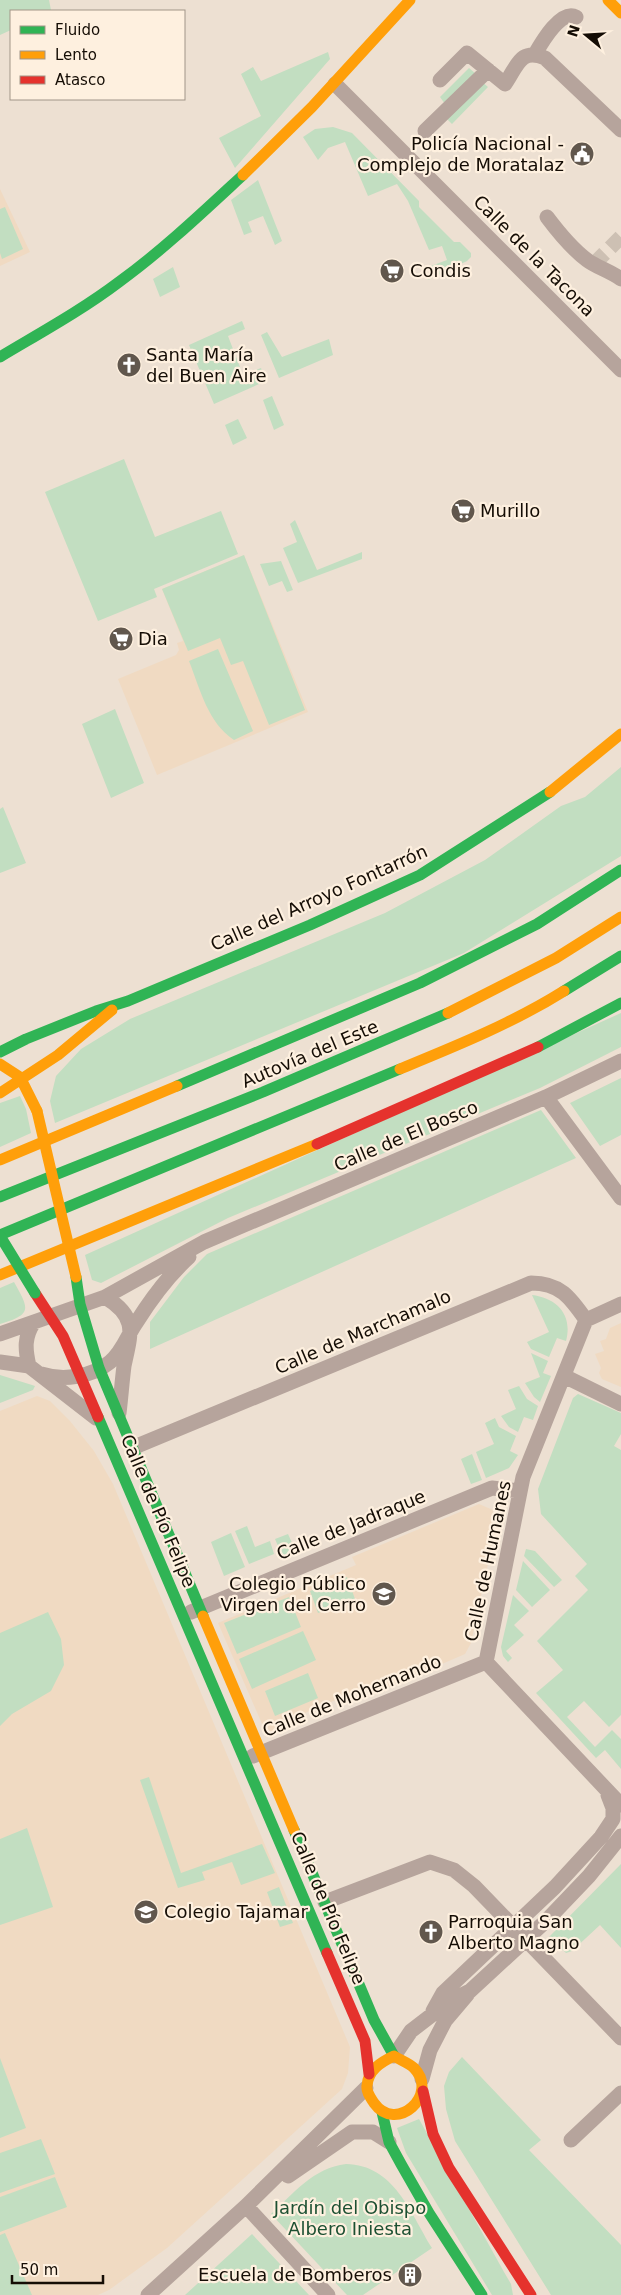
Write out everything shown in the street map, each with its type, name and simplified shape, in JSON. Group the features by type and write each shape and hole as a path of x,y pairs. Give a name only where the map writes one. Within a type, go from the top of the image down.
{"main road":[{"path":"0,357 57,324 134,271 234,186 335,84 410,0"},
{"path":"608,0 621,13"},
{"name":"Calle del Arroyo Fontarrón","path":"0,1052 26,1038 96,1011 118,1005 310,925 420,875 545,796 621,734"},
{"path":"0,1159 420,983 538,924 621,870"},
{"name":"Autovía del Este","path":"0,1198 267,1091 445,1016 521,978 621,917"},
{"path":"0,1236 459,1045 539,1007 621,956"},
{"path":"0,1275 284,1159 505,1064 585,1024 621,1003"},
{"name":"Calle del Arroyo Fontarrón","path":"0,1092 23,1080 54,1059 118,1005"},
{"name":"Calle del Arroyo Fontarrón","path":"45,1078 54,1059"},
{"path":"0,1064 12,1068 23,1080 37,1111"},
{"path":"37,1111 41,1096"},
{"name":"Calle de Pío Felipe","path":"37,1111 76,1277 80,1304 99,1368 119,1414 138,1446 200,1608 374,2020 394,2056"},
{"name":"Calle de Pío Felipe","path":"0,1236 35,1293 51,1315 63,1336 80,1375 365,2042 368,2081"},
{"path":"422,2085 416,2105 404,2114 389,2115 373,2106 368,2081 378,2063 394,2056 413,2064 422,2085 433,2134 449,2168 531,2295"},
{"path":"381,2112 389,2142 429,2213 482,2295"}],"street":[{"path":"534,54 546,36 565,16 572,14 576,16"},
{"path":"440,80 468,53 505,84 515,66 526,55 534,54 545,58 621,130"},
{"path":"425,131 488,70"},
{"name":"Calle de la Tacona","path":"335,84 621,370"},
{"path":"547,217 562,237 588,262 608,270 621,279"},
{"name":"Calle de El Bosco","path":"105,1297 204,1242 546,1097 621,1061"},
{"path":"546,1097 621,1198"},
{"name":"Calle de El Bosco","path":"132,1329 174,1270 204,1242"},
{"name":"Calle de Marchamalo","path":"138,1446 531,1283 556,1287 567,1296 586,1320"},
{"path":"0,1334 80,1304 105,1297 119,1306 132,1329 123,1347 110,1362 80,1375 57,1379 35,1370 0,1362"},
{"path":"586,1320 621,1304"},
{"name":"Calle de Humanes","path":"586,1320 520,1491 486,1662 621,1805"},
{"path":"34,1322 27,1332 26,1343 35,1370"},
{"name":"Calle de Pío Felipe","path":"119,1414 124,1368 132,1329"},
{"name":"Calle de Pío Felipe","path":"35,1370 99,1421"},
{"path":"564,1376 621,1404"},
{"name":"Calle de Jadraque","path":"200,1608 492,1488 520,1491"},
{"name":"Calle de Pío Felipe","path":"182,1615 200,1608"},
{"name":"Calle de Mohernando","path":"261,1753 486,1662"},
{"path":"244,1759 261,1753"},
{"path":"430,2016 443,1993 568,1873 617,1818 606,1790"},
{"path":"422,2085 430,2050 445,2021 470,1991 527,1939 589,1876 621,1836"},
{"path":"325,1902 430,1862 454,1870 474,1886 511,1927 527,1939 621,2038"},
{"path":"394,2056 411,2031 450,2001 470,1991"},
{"path":"148,2295 246,2206 368,2081"},
{"path":"571,2140 621,2093"},
{"path":"246,2206 381,2112"},
{"path":"352,2132 373,2132 389,2142"},
{"path":"246,2206 328,2295"},
{"path":"520,2278 520,2295"}],"shaded area":[{"path":"0,189 30,252 0,266"},
{"path":"244,555 308,712 157,775 118,679 176,655 179,650 177,643 183,641 162,589"},
{"path":"621,1323 621,1387 602,1379 599,1373 601,1368 595,1354 604,1351 600,1341 606,1339 610,1328"},
{"name":"Colegio Tajamar","path":"37,1396 50,1401 70,1421 94,1451 113,1484 350,2047 348,2073 342,2089 167,2248 109,2290 98,2295 0,2295 0,1411"},
{"name":"Colegio Público Virgen del Cerro","path":"479,1504 493,1510 497,1522 471,1643 465,1654 382,1690 378,1682 291,1719 293,1727 280,1733 269,1731 263,1726 218,1623 356,1565 352,1557"}],"green space":[{"path":"0,0 49,0 51,10 10,10 10,30 0,35"},
{"path":"328,52 330,59 235,168 219,138 261,116 241,74 253,67 261,81"},
{"path":"469,68 476,74 445,104 440,97"},
{"path":"481,81 488,87 452,124 447,119"},
{"path":"333,127 352,133 419,201 419,207 454,242 460,242 471,253 471,257 467,261 428,280 426,277 434,274 431,266 447,260 442,246 429,250 408,201 397,184 368,196 345,142 328,148 318,160 303,137 315,129"},
{"path":"258,180 282,241 275,245 263,216 248,222 252,232 244,235 231,200"},
{"path":"5,207 23,249 2,259 0,253 0,209"},
{"path":"173,267 180,287 160,297 153,279"},
{"path":"242,321 245,329 228,336 243,375 261,368 266,381 214,404 189,345"},
{"path":"267,332 282,357 329,339 333,355 279,378 261,335"},
{"path":"272,396 284,425 274,430 263,400"},
{"path":"238,419 247,438 233,445 225,425"},
{"path":"124,459 155,537 221,511 238,554 154,589 157,597 98,621 45,492"},
{"path":"295,520 317,570 362,552 362,559 298,583 283,548 297,542 290,524"},
{"path":"244,555 305,710 269,725 243,661 231,665 220,638 188,651 162,589"},
{"path":"281,561 293,590 287,592 282,581 269,586 260,564"},
{"path":"218,649 253,731 234,740 225,733 211,715 189,661"},
{"path":"115,709 144,783 111,798 82,724"},
{"path":"621,767 621,856 464,953 55,1123 50,1101 56,1076 81,1049 130,1019 385,913 485,860 561,806 585,797"},
{"path":"3,807 26,863 0,873 0,809"},
{"path":"621,1013 621,1047 540,1088 228,1218 101,1283 92,1280 85,1255"},
{"path":"621,1078 621,1135 600,1146 570,1103"},
{"path":"20,1096 26,1109 31,1133 0,1147 0,1103"},
{"path":"541,1110 576,1158 150,1349 150,1322 184,1277 207,1254"},
{"path":"14,1282 23,1299 25,1309 18,1317 0,1324 0,1288"},
{"path":"532,1295 556,1304 561,1309 567,1323 566,1341 557,1338 549,1357 531,1349 527,1342 549,1332"},
{"path":"531,1353 548,1361 543,1373 551,1376 540,1402 534,1397 525,1383 540,1377"},
{"path":"0,1375 35,1386 33,1390 0,1403"},
{"path":"519,1386 527,1399 538,1406 533,1420 524,1417 518,1432 509,1427 501,1416 516,1409 508,1390"},
{"path":"578,1394 621,1413 621,1434 614,1446 621,1450 621,1715 609,1727 584,1701 567,1717 595,1747 612,1730 621,1739 621,1769 605,1750 596,1758 536,1693 563,1670 537,1641 588,1590 575,1576 587,1564 541,1514 538,1489 573,1398"},
{"path":"495,1418 499,1427 516,1436 510,1451 518,1455 509,1468 486,1478 476,1452 494,1444 485,1423"},
{"path":"472,1454 482,1480 471,1484 461,1459"},
{"path":"247,1526 255,1547 270,1541 274,1554 249,1564 235,1531"},
{"path":"231,1533 245,1567 224,1576 211,1542"},
{"path":"288,1534 297,1554 284,1560 275,1539"},
{"path":"526,1549 535,1551 562,1580 554,1587 524,1556"},
{"path":"523,1561 550,1590 532,1607 516,1590"},
{"path":"347,1577 355,1599 318,1613 310,1591"},
{"path":"513,1595 529,1611 514,1625 524,1635 506,1651 512,1658 508,1662 503,1656 501,1647"},
{"path":"289,1597 301,1627 237,1654 224,1623"},
{"path":"48,1612 61,1639 64,1665 51,1691 12,1714 0,1726 0,1633"},
{"path":"303,1631 316,1660 252,1689 239,1659"},
{"path":"308,1673 318,1698 275,1716 265,1691"},
{"path":"149,1777 181,1873 262,1844 275,1873 241,1885 232,1862 202,1872 205,1880 178,1888 140,1780"},
{"path":"27,1828 53,1907 0,1925 0,1839"},
{"path":"621,1864 621,1948 600,1925 572,1951 566,1953 549,1937"},
{"path":"279,1887 293,1923 280,1927 267,1892"},
{"path":"462,2057 541,2140 529,2150 621,2245 621,2295 551,2295 455,2141 446,2109 444,2086 449,2072"},
{"path":"0,2058 26,2128 0,2138"},
{"path":"419,2119 511,2284 513,2295 492,2295 406,2153 397,2128"},
{"path":"41,2139 55,2174 0,2193 0,2153"},
{"name":"Jardín del Obispo Albero Iniesta","path":"346,2164 363,2166 377,2172 389,2182 408,2206 432,2248 363,2295 347,2295 271,2214 314,2176 334,2166"},
{"path":"55,2177 67,2207 0,2232 0,2197"},
{"path":"5,2233 32,2295 0,2295 0,2235"},
{"path":"252,2234 309,2295 185,2295"}],"tunnel":[{"path":"594,264 621,237"}],"traffic: fast":[{"path":"0,357 76,312 119,282 167,244 243,175"},
{"path":"0,1052 26,1039 96,1011 128,1001 310,925 420,875 550,792"},
{"path":"177,1086 420,983 537,924 621,870"},
{"path":"564,991 621,956"},
{"path":"538,1047 621,1003"},
{"path":"0,1197 263,1092 448,1013"},
{"path":"0,1235 400,1069"},
{"path":"0,1236 35,1293"},
{"path":"76,1277 80,1304 99,1368 203,1616"},
{"path":"98,1417 327,1953"},
{"path":"294,1830 374,2020 394,2056"},
{"path":"382,2112 389,2142 401,2164 429,2213 482,2295"}],"traffic: slow":[{"path":"243,175 312,107 410,0"},
{"path":"608,0 621,13"},
{"path":"550,792 621,734"},
{"path":"448,1013 556,958 621,917"},
{"path":"400,1069 504,1024 564,991"},
{"path":"0,1093 58,1055 112,1010"},
{"path":"0,1064 20,1077 37,1111"},
{"path":"0,1160 177,1086"},
{"path":"37,1111 76,1277"},
{"path":"0,1275 317,1144"},
{"path":"203,1616 294,1830"},
{"path":"394,2056 414,2068 421,2079 422,2089 419,2099 412,2107 403,2113 393,2114 383,2112 374,2103 367,2088 368,2080 373,2071 384,2061 394,2056"}],"traffic: jam":[{"path":"317,1144 538,1047"},
{"path":"35,1293 63,1336 98,1417"},
{"path":"327,1953 365,2041 369,2074"},
{"path":"423,2091 433,2134 449,2168 531,2295"}],"place":[{"name":"Policía Nacional - Complejo de Moratalaz","path":"582,154"},
{"name":"Condis","path":"392,271"},
{"name":"Santa María del Buen Aire","path":"129,365"},
{"name":"Murillo","path":"463,511"},
{"name":"Dia","path":"121,639"},
{"name":"Colegio Público Virgen del Cerro","path":"384,1594"},
{"name":"Colegio Tajamar","path":"146,1912"},
{"name":"Parroquia San Alberto Magno","path":"431,1932"},
{"name":"Escuela de Bomberos","path":"410,2275"}]}
